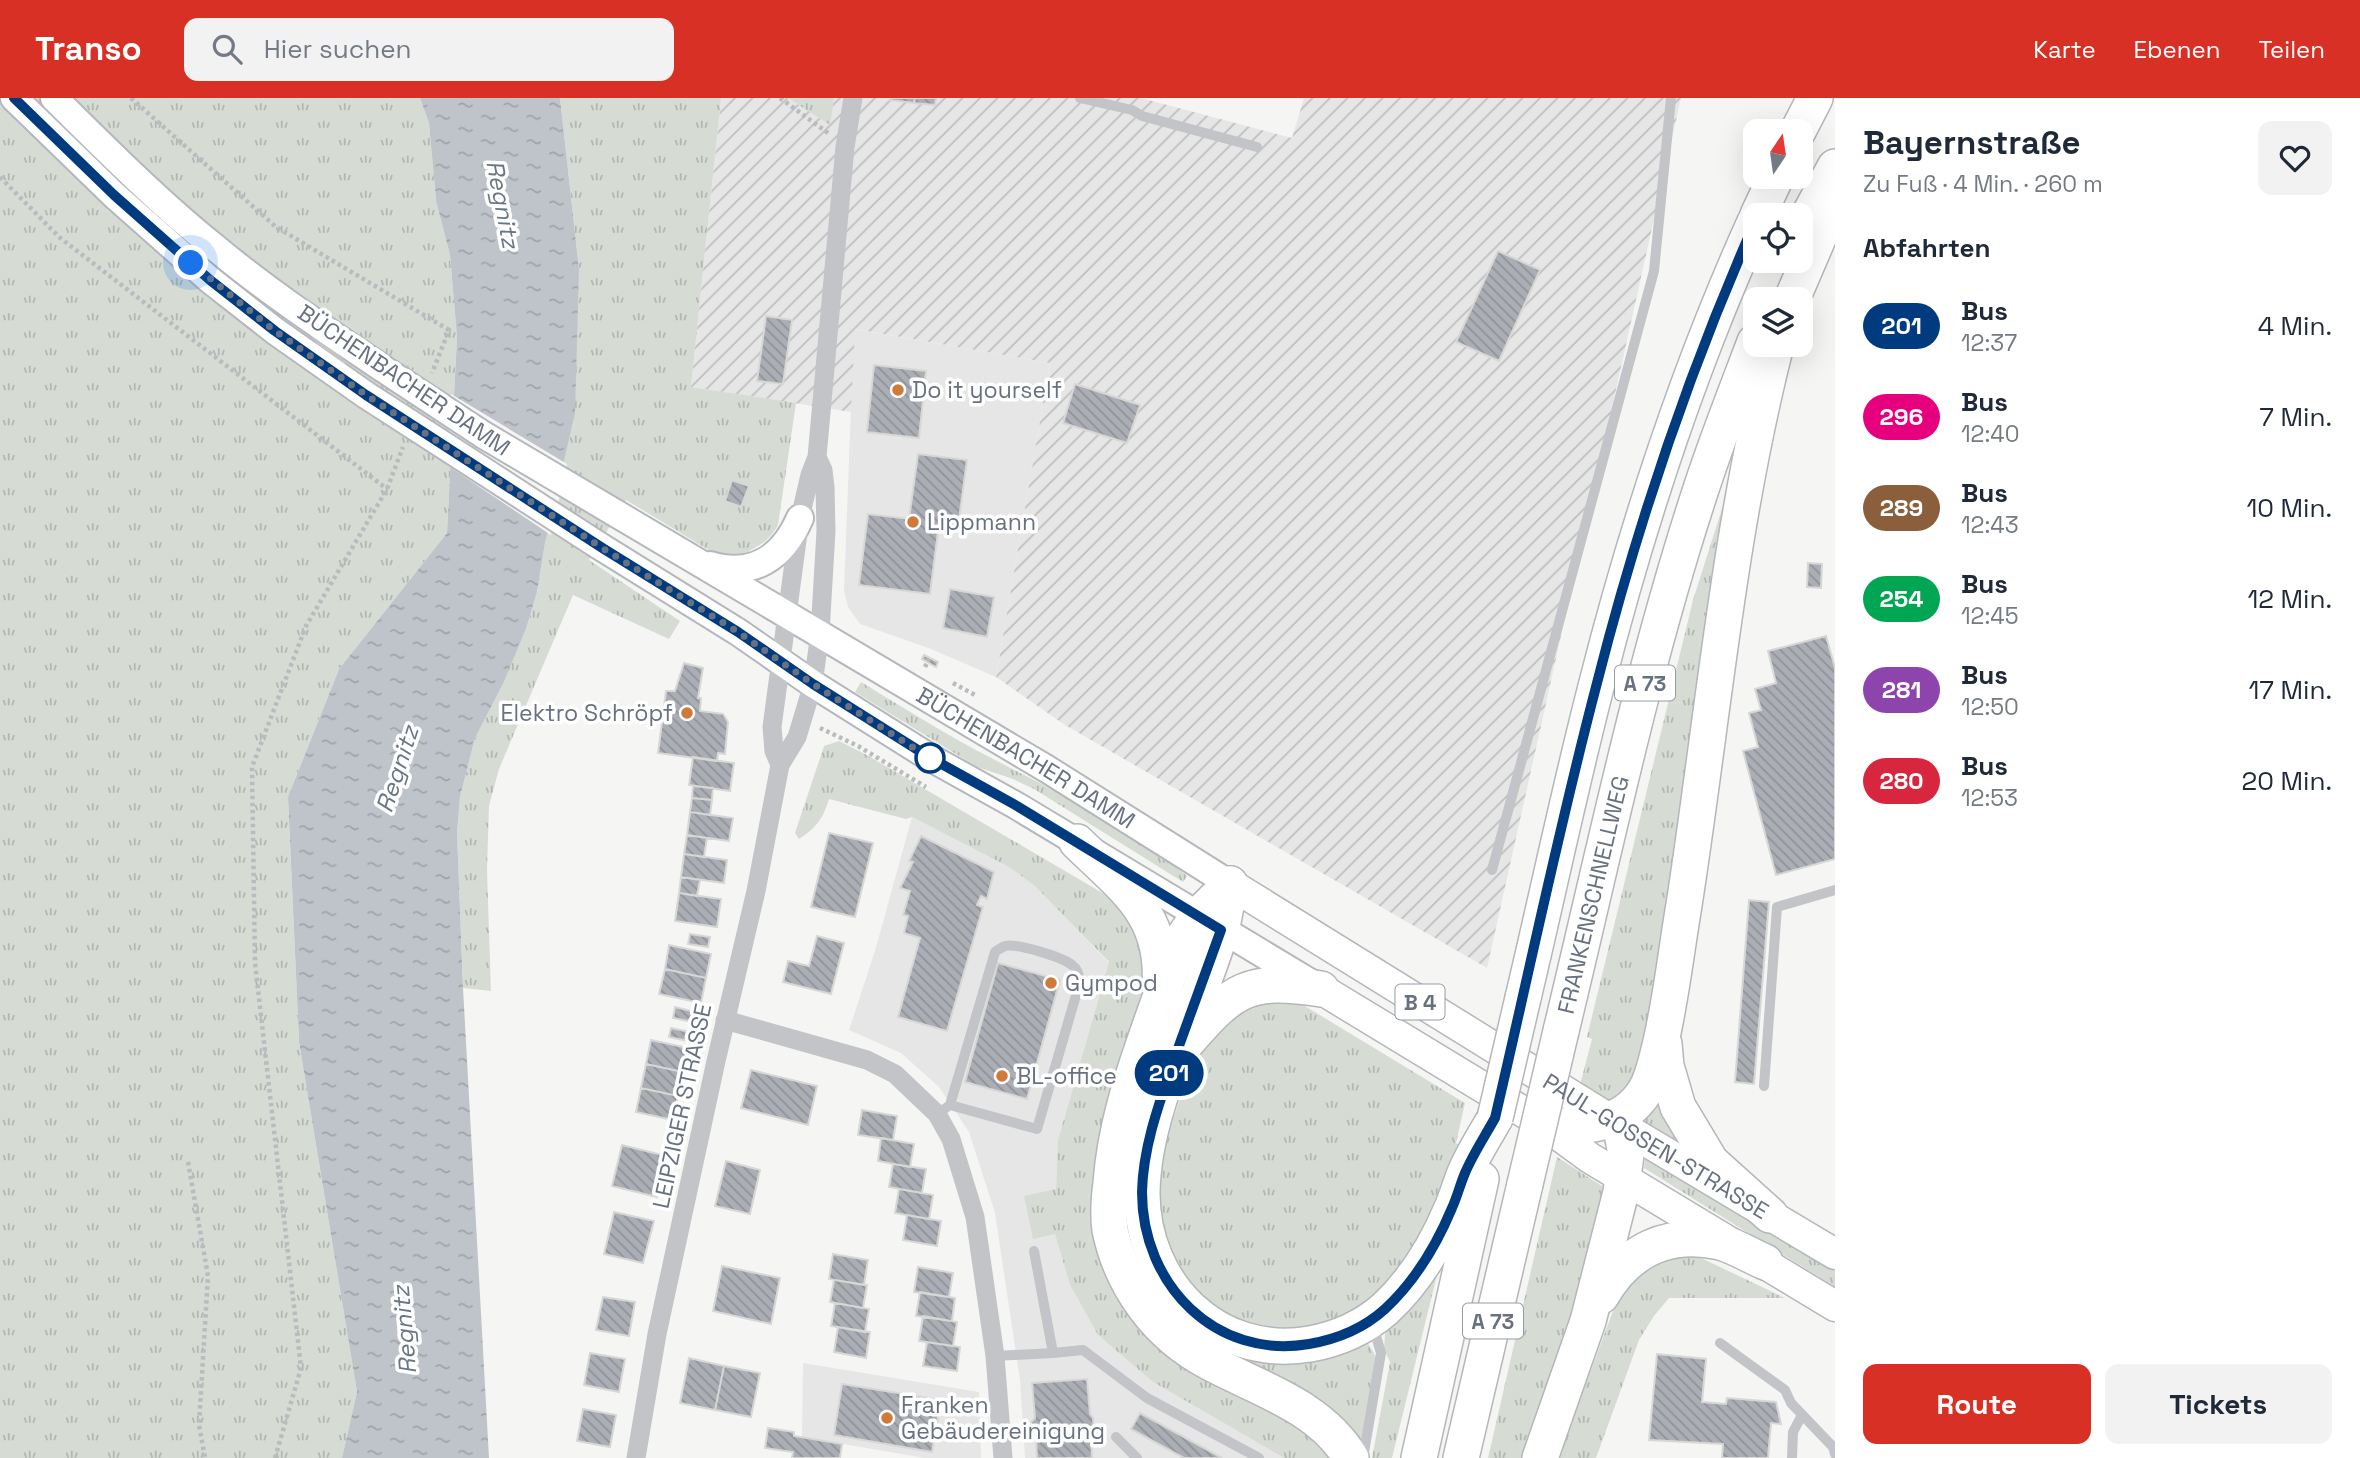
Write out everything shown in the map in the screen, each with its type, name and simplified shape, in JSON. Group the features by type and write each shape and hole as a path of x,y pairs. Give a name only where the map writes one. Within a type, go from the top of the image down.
{"highway":[{"path":"1804,119 1815,98"},
{"path":"1813,210 1835,167"},
{"path":"1797,287 1835,198"},
{"name":"FRANKENSCHNELLWEG","path":"1419,1458 1495,1118 1597,684 1643,522 1690,384 1743,252"},
{"name":"FRANKENSCHNELLWEG","path":"1461,1458 1637,713 1702,488 1750,357"},
{"path":"1545,1125 1584,1126 1613,1122 1644,1093 1650,1081 1665,1026 1735,543 1757,421 1773,357"},
{"path":"1077,842 1135,898 1146,916 1160,953 1160,998"},
{"path":"1230,884 1210,923 1176,1055 1156,1113 1142,1191 1146,1230 1151,1247 1159,1266 1181,1300 1213,1328 1253,1344 1289,1348 1354,1331 1385,1308 1412,1278 1436,1241 1465,1174 1495,1118"},
{"path":"1210,923 1185,935 1127,1092 1112,1162 1110,1229 1132,1289 1153,1318 1177,1341 1207,1361 1279,1395 1317,1419 1345,1447 1352,1458"},
{"path":"1176,1055 1220,1005 1240,992 1271,984 1321,989"},
{"path":"1665,1026 1666,1066 1678,1107 1711,1162 1770,1215"},
{"path":"1540,1458 1588,1321 1623,1178 1624,1142 1613,1122"},
{"path":"1588,1321 1612,1278 1624,1264 1654,1245 1686,1239 1706,1240 1723,1243 1765,1262"}],"main road":[{"name":"BÜCHENBACHER DAMM","path":"14,98 114,195 210,280 275,331 366,395 598,545 746,636 813,684 950,770 1017,806 1321,989"},
{"name":"BÜCHENBACHER DAMM","path":"54,98 125,169 217,250 382,368 482,434 1047,769 1230,884"},
{"path":"690,558 714,567 730,569 756,566 785,546 800,518"},
{"name":"PAUL-GOSSEN-STRASSE","path":"1230,884 1613,1122 1835,1254"},
{"name":"PAUL-GOSSEN-STRASSE","path":"1321,989 1545,1125 1590,1158 1835,1306"}],"street":[{"path":"782,662 800,518 807,484 817,457 845,146 853,98"},
{"path":"813,684 820,633 825,531 825,487 823,470 817,457"},
{"name":"LEIPZIGER STRASSE","path":"780,765 772,740 772,726 782,662"},
{"name":"LEIPZIGER STRASSE","path":"636,1458 657,1334 725,1020 756,891 780,765 797,737 813,684"},
{"path":"725,1020 867,1060 895,1074 943,1110 975,1217 995,1356 1003,1458"}],"lane":[{"path":"1080,98 1132,110 1142,116 1257,147"},
{"path":"1492,870 1654,271 1671,98"},
{"path":"295,308 366,395"},
{"path":"1763,1086 1777,907 1835,890"},
{"path":"1004,946 1014,946 1072,965 1080,977 1037,1129 943,1110 995,952 1004,946"},
{"path":"1034,1251 1053,1353"},
{"path":"1363,1458 1381,1353 1371,1319"},
{"path":"1720,1343 1785,1390 1791,1403 1833,1447 1835,1454"},
{"path":"995,1356 1083,1350 1147,1398 1259,1458"},
{"path":"1792,1458 1793,1432 1802,1415"},
{"path":"1116,1437 1137,1458"}],"path":[{"path":"131,98 276,227 449,330 430,379"},
{"path":"780,98 845,146"},
{"path":"0,177 59,237 387,489"},
{"path":"275,1458 301,1368 254,964 252,767 306,626 387,489 406,440"},
{"path":"925,667 929,659"},
{"path":"826,730 926,786"},
{"path":"188,1162 208,1276 199,1425 205,1458"}],"shaded area":[{"path":"721,98 788,98 829,124 834,98 1141,98 1292,138 1304,98 1681,98 1487,968 1065,725 996,677 1050,363 855,329 851,412 691,387"},
{"path":"854,329 1050,363 996,677 931,649 860,624 848,607 844,590"},
{"path":"912,817 1009,867 1036,886 1109,963 1058,1140 1056,1189 1033,1238 1055,1233 1070,1285 1098,1335 1153,1382 1284,1458 1025,1458 1020,1380 995,1213 969,1132 939,1087 901,1053 849,1030 875,951"},
{"path":"803,1363 979,1392 981,1458 925,1458 802,1437"}],"green space":[{"path":"0,98 420,98 429,123 436,201 450,255 457,337 447,533 339,669 288,797 299,1042 357,1392 342,1458 0,1458"},
{"path":"560,98 721,98 691,387 796,403 778,525 766,540 749,551 751,556 717,555 626,500 589,560 680,621 669,639 573,595 499,769 489,806 487,870 491,991 463,988 457,832 460,797 475,738 504,682 526,629 537,592 545,543 579,269"},
{"path":"788,98 834,98 830,125"},
{"path":"1736,476 1641,1074 1610,1104 1580,1085 1592,1039 1587,1037 1693,600 1727,493"},
{"path":"861,682 961,742 1112,823 1187,876 1183,882 1034,789 977,767 855,692"},
{"path":"839,741 1127,909 1150,973 1107,1258 1337,1458 1284,1458 1153,1382 1098,1335 1070,1285 1055,1234 1033,1239 1024,1196 1056,1189 1058,1140 1109,962 1035,886 1009,867 912,817 906,819 829,799 818,822 799,839 795,833 824,746"},
{"path":"1290,997 1465,1103 1456,1143 1464,1148 1419,1253 1350,1321 1259,1334 1189,1293 1154,1219 1165,1142 1197,1050 1229,1009"},
{"path":"1657,1095 1684,1148 1640,1122"},
{"path":"1645,1156 1650,1156 1835,1271 1835,1287 1644,1168"},
{"path":"1557,1157 1610,1191 1529,1458 1488,1458"},
{"path":"1683,1255 1697,1256 1785,1298 1669,1298 1639,1340 1596,1458 1558,1458 1619,1295 1652,1263"},
{"path":"1439,1267 1392,1458 1372,1458 1390,1362 1384,1349 1386,1320"},
{"path":"1206,1336 1364,1336 1377,1359 1362,1441 1357,1445 1204,1346"}],"water":[{"name":"Regnitz","path":"420,98 560,98 579,269 575,413 545,543 537,592 526,629 504,682 475,738 460,797 457,832 489,1458 342,1458 357,1392 299,1042 288,797 339,669 447,533 457,337 450,255 436,201 429,123"}],"pier":[{"path":"451,394 567,464 551,535 447,465"}],"building":[{"path":"915,98 914,103 890,100"},
{"path":"915,98 936,98 935,105 914,103"},
{"path":"1498,251 1540,270 1499,361 1456,342"},
{"path":"766,316 792,320 783,384 757,381"},
{"name":"Do it yourself","path":"874,365 926,371 919,438 867,432"},
{"path":"1075,384 1140,405 1127,443 1063,423"},
{"name":"Lippmann","path":"918,454 967,460 958,527 939,524 930,594 859,585 868,514 909,519"},
{"path":"732,480 749,486 741,507 725,501"},
{"path":"1808,563 1822,564 1821,588 1807,587"},
{"path":"950,589 994,597 987,637 943,628"},
{"path":"1826,636 1835,668 1835,859 1776,875 1743,751 1758,747 1749,713 1761,710 1755,689 1776,683 1768,651"},
{"path":"924,655 938,662 936,667 922,659"},
{"name":"Elektro Schröpf","path":"684,663 703,668 698,698 701,698 700,711 723,714 728,722 725,754 718,753 717,761 658,753 666,691 675,691"},
{"path":"693,757 734,763 730,791 689,785"},
{"path":"693,786 713,788 712,800 692,798"},
{"path":"692,798 712,800 710,815 690,812"},
{"path":"690,812 733,818 729,841 687,835"},
{"path":"829,833 873,843 855,917 811,907"},
{"path":"687,835 707,838 704,857 684,854"},
{"path":"921,836 994,872 987,899 981,896 977,905 983,907 947,1031 898,1017 920,938 904,933 908,916 903,915 910,891 900,888 913,862 909,861"},
{"path":"684,854 727,860 724,883 681,877"},
{"path":"681,877 700,880 697,896 679,893"},
{"path":"679,893 721,899 717,927 675,921"},
{"path":"1749,900 1769,902 1754,1084 1735,1082"},
{"path":"690,934 710,937 708,947 688,944"},
{"path":"817,936 844,943 831,994 783,982 788,961 809,966"},
{"path":"669,945 711,954 706,978 665,969"},
{"path":"998,963 1060,980 1027,1099 965,1082"},
{"path":"665,969 706,978 701,1003 659,994"},
{"path":"675,1007 695,1012 693,1022 673,1018"},
{"path":"671,1028 690,1032 688,1041 669,1037"},
{"path":"651,1040 688,1048 683,1072 646,1064"},
{"path":"646,1064 683,1072 678,1096 641,1088"},
{"path":"751,1070 817,1086 808,1125 741,1108"},
{"path":"641,1088 678,1096 673,1120 636,1112"},
{"path":"862,1110 897,1116 893,1140 858,1135"},
{"path":"881,1138 914,1144 910,1167 878,1161"},
{"path":"622,1145 666,1156 657,1197 612,1186"},
{"path":"726,1161 760,1170 750,1214 715,1206"},
{"path":"893,1164 926,1169 922,1193 889,1187"},
{"path":"899,1189 933,1195 929,1219 895,1213"},
{"path":"614,1212 654,1221 643,1263 604,1254"},
{"path":"907,1215 941,1221 937,1246 903,1240"},
{"path":"833,1254 868,1260 864,1285 829,1279"},
{"path":"722,1266 780,1278 771,1324 713,1311"},
{"path":"918,1267 953,1273 949,1297 914,1292"},
{"path":"834,1280 867,1285 863,1308 830,1302"},
{"path":"920,1292 955,1298 952,1321 916,1316"},
{"path":"603,1297 635,1302 629,1336 596,1330"},
{"path":"835,1303 869,1309 865,1332 831,1326"},
{"path":"923,1316 957,1322 953,1346 919,1341"},
{"path":"838,1327 870,1332 866,1358 834,1352"},
{"path":"927,1342 960,1347 957,1371 923,1366"},
{"path":"590,1353 625,1359 619,1392 584,1385"},
{"path":"1657,1354 1706,1359 1702,1402 1726,1404 1727,1398 1776,1402 1781,1424 1771,1423 1768,1458 1722,1458 1723,1444 1649,1440"},
{"path":"689,1358 724,1366 715,1410 680,1403"},
{"path":"724,1366 760,1373 751,1417 715,1410"},
{"path":"1087,1379 1094,1432 1091,1436 1092,1458 1037,1458 1036,1439 1032,1436 1031,1422 1035,1418 1032,1383"},
{"name":"Franken Gebäudereinigung","path":"842,1384 941,1400 932,1452 834,1435"},
{"path":"583,1409 616,1415 610,1447 577,1441"},
{"path":"1140,1413 1222,1458 1184,1458 1131,1429"},
{"path":"768,1428 794,1432 794,1436 842,1444 840,1458 792,1458 793,1452 765,1448"}],"bus line":[{"name":"201","path":"14,98 114,195 210,280 275,331 366,395 929,757 1017,806 1221,930 1156,1113 1142,1191 1146,1230 1159,1266 1169,1283 1181,1300 1213,1328 1253,1344 1289,1348 1354,1331 1385,1308 1412,1278 1436,1241 1465,1174 1495,1118 1597,684 1618,606 1667,448 1743,250"}],"place":[{"name":"Do it yourself","path":"898,390"},
{"name":"Lippmann","path":"913,522"},
{"name":"Elektro Schröpf","path":"687,713"},
{"name":"Gympod","path":"1051,983"},
{"name":"BL-office","path":"1002,1076"},
{"name":"Franken Gebäudereinigung","path":"887,1418"}],"route":[{"path":"191,263 275,331 366,395 930,758"}]}
